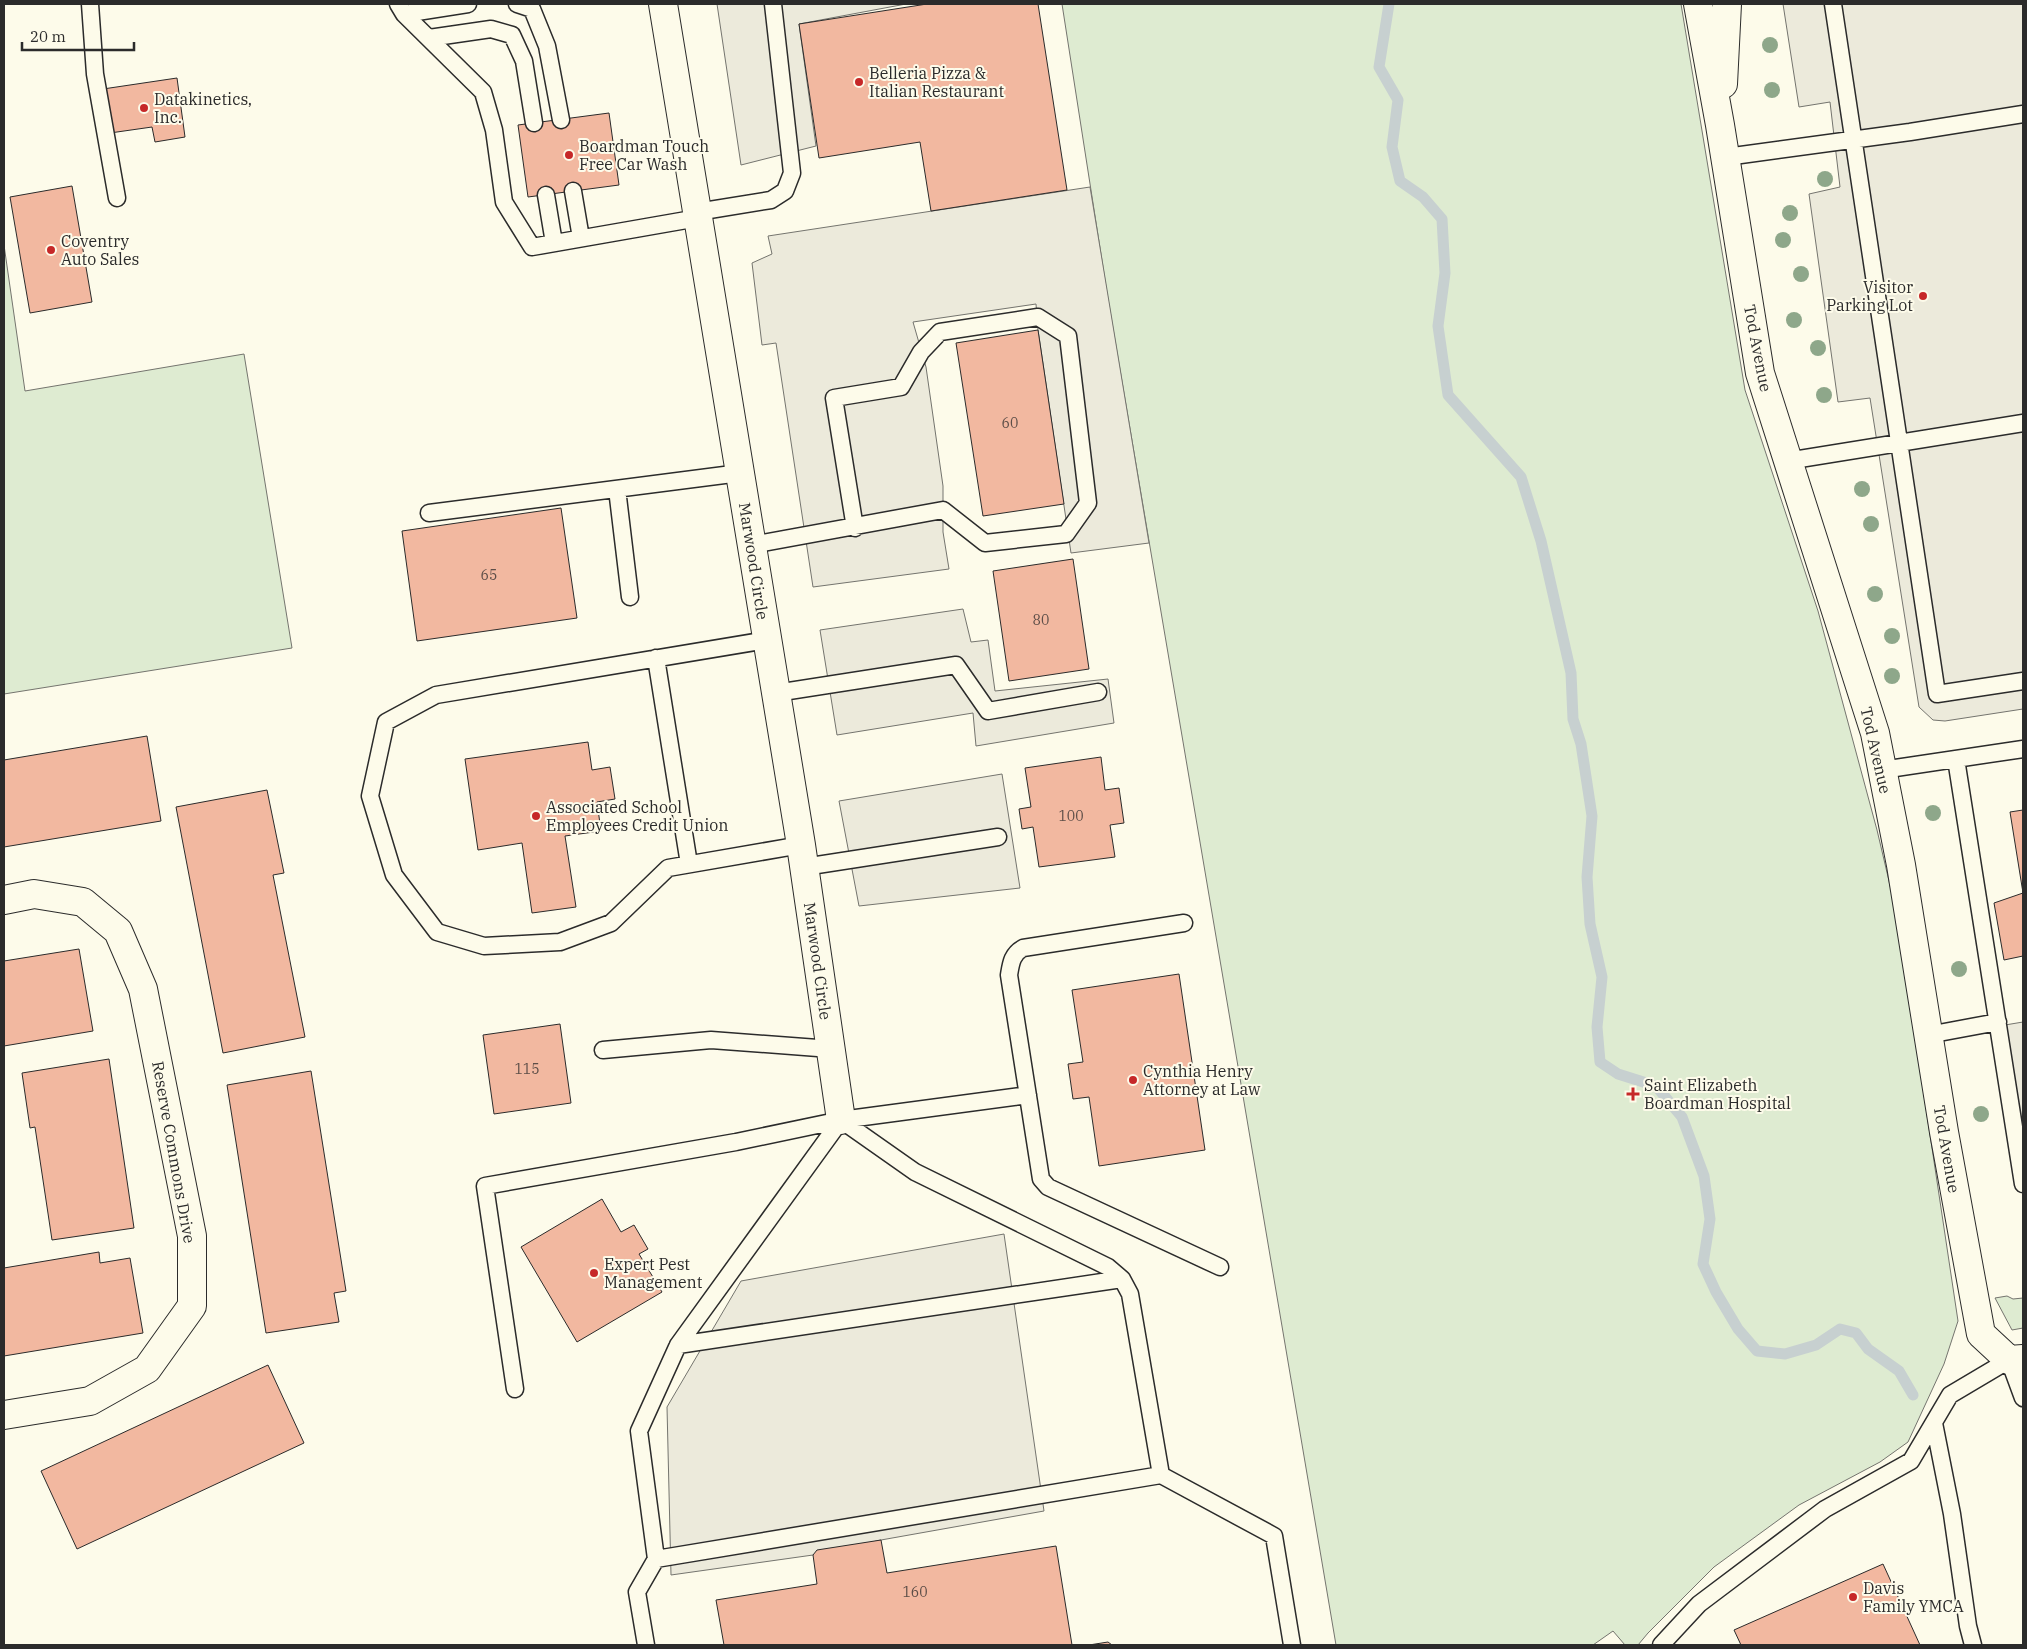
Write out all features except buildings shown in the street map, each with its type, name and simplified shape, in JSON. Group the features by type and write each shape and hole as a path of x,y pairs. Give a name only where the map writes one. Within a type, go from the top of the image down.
{"street":[{"name":"Marwood Circle","path":"663,4 803,856 841,1120"},
{"name":"Tod Avenue","path":"1698,4 1726,157 1760,373 1875,733 1901,865 1944,1132 1981,1334 2016,1359"},
{"name":"Tod Avenue","path":"1720,125 1727,4"},
{"name":"Reserve Commons Drive","path":"4,900 34,894 84,902 118,931 143,989 192,1236 192,1306 147,1369 90,1401 4,1414"}],"lane":[{"path":"90,4 95,74 117,198"},
{"path":"401,9 468,4"},
{"path":"517,4 532,9 547,46 561,120"},
{"path":"401,9 483,92 494,130 504,202 532,247 771,200 785,191 792,173 773,4"},
{"path":"1833,4 1937,694 2023,682"},
{"path":"429,38 491,29 512,35 524,60 534,123"},
{"path":"1726,157 1854,140 2023,114"},
{"path":"573,191 581,238"},
{"path":"546,195 554,243"},
{"path":"752,546 855,528 943,510 984,544 1066,534 1088,503 1068,336 1038,317 940,332 921,352 901,387 834,398 855,528"},
{"path":"1788,461 2023,423"},
{"path":"429,512 740,473"},
{"path":"617,489 630,597"},
{"path":"767,640 436,695 386,722 370,796 394,875 437,932 484,946 560,942 611,923 668,868 689,864 803,856 998,837"},
{"path":"656,658 689,864"},
{"path":"776,693 956,665 988,711 1098,692"},
{"path":"1882,770 2023,749"},
{"path":"1956,759 2023,1184"},
{"path":"1184,923 1023,948 1015,952 1009,975 1041,1179 1048,1187 1220,1267"},
{"path":"1928,1035 1998,1022"},
{"path":"603,1050 712,1040 831,1049"},
{"path":"515,1389 485,1186 736,1142 841,1120 1028,1095"},
{"path":"841,1120 915,1172 1108,1267 1122,1279 1130,1294 1161,1475"},
{"path":"646,1645 637,1592 656,1560 638,1430 678,1345 841,1120"},
{"path":"678,1345 1122,1279"},
{"path":"1661,1645 1699,1604 1825,1509 1911,1461 1950,1395 2016,1359 2023,1398"},
{"path":"1934,1422 1952,1514 1968,1626 1973,1645"},
{"path":"656,1560 1161,1475 1274,1536 1292,1645"}],"green space":[{"name":"Saint Elizabeth Boardman Hospital","path":"1062,4 1681,4 1745,390 1818,611 1877,830 1897,915 1958,1321 1944,1364 1908,1442 1880,1462 1799,1505 1714,1567 1638,1645 1625,1645 1613,1631 1593,1645 1336,1645 1107,293"},
{"path":"4,245 25,391 244,354 292,648 4,694"},
{"path":"2007,1296 2013,1299 2023,1298 2023,1328 2012,1330 1995,1298"}],"shaded area":[{"path":"717,4 906,4 799,24 816,146 741,165"},
{"name":"Visitor Parking Lot","path":"1783,4 2023,4 2023,709 1945,721 1933,720 1919,707 1870,398 1838,402 1809,194 1840,187 1830,102 1799,107"},
{"path":"1090,187 1149,543 1071,553 1038,330 1036,304 913,322 926,367 943,486 943,532 949,569 813,587 776,343 762,345 752,263 772,254 768,236"},
{"path":"963,609 971,642 988,640 995,691 1108,679 1114,723 976,746 973,713 837,735 820,630"},
{"path":"1002,774 1020,888 859,906 839,801"},
{"path":"2023,1022 2023,1184 1999,1026"},
{"path":"1004,1234 1044,1511 881,1540 813,1555 671,1575 667,1407 741,1281"}],"waterway":[{"path":"1389,4 1379,67 1398,100 1392,147 1400,181 1423,197 1442,219 1445,273 1438,326 1448,395 1521,477 1541,541 1571,673 1573,719 1581,744 1592,816 1587,877 1590,924 1602,977 1597,1027 1600,1062 1618,1074 1656,1086 1682,1117 1704,1176 1710,1219 1703,1264 1716,1292 1738,1329 1757,1351 1785,1354 1816,1345 1840,1329 1856,1333 1868,1349 1899,1371 1913,1395"}],"place":[{"name":"Belleria Pizza & Italian Restaurant","path":"859,82"},
{"name":"Datakinetics, Inc.","path":"144,108"},
{"name":"Boardman Touch Free Car Wash","path":"569,155"},
{"name":"Coventry Auto Sales","path":"51,250"},
{"name":"Visitor Parking Lot","path":"1923,296"},
{"name":"Associated School Employees Credit Union","path":"536,816"},
{"name":"Cynthia Henry Attorney at Law","path":"1133,1080"},
{"name":"Saint Elizabeth Boardman Hospital","path":"1633,1094"},
{"name":"Expert Pest Management","path":"594,1273"},
{"name":"Davis Family YMCA","path":"1853,1597"}]}
